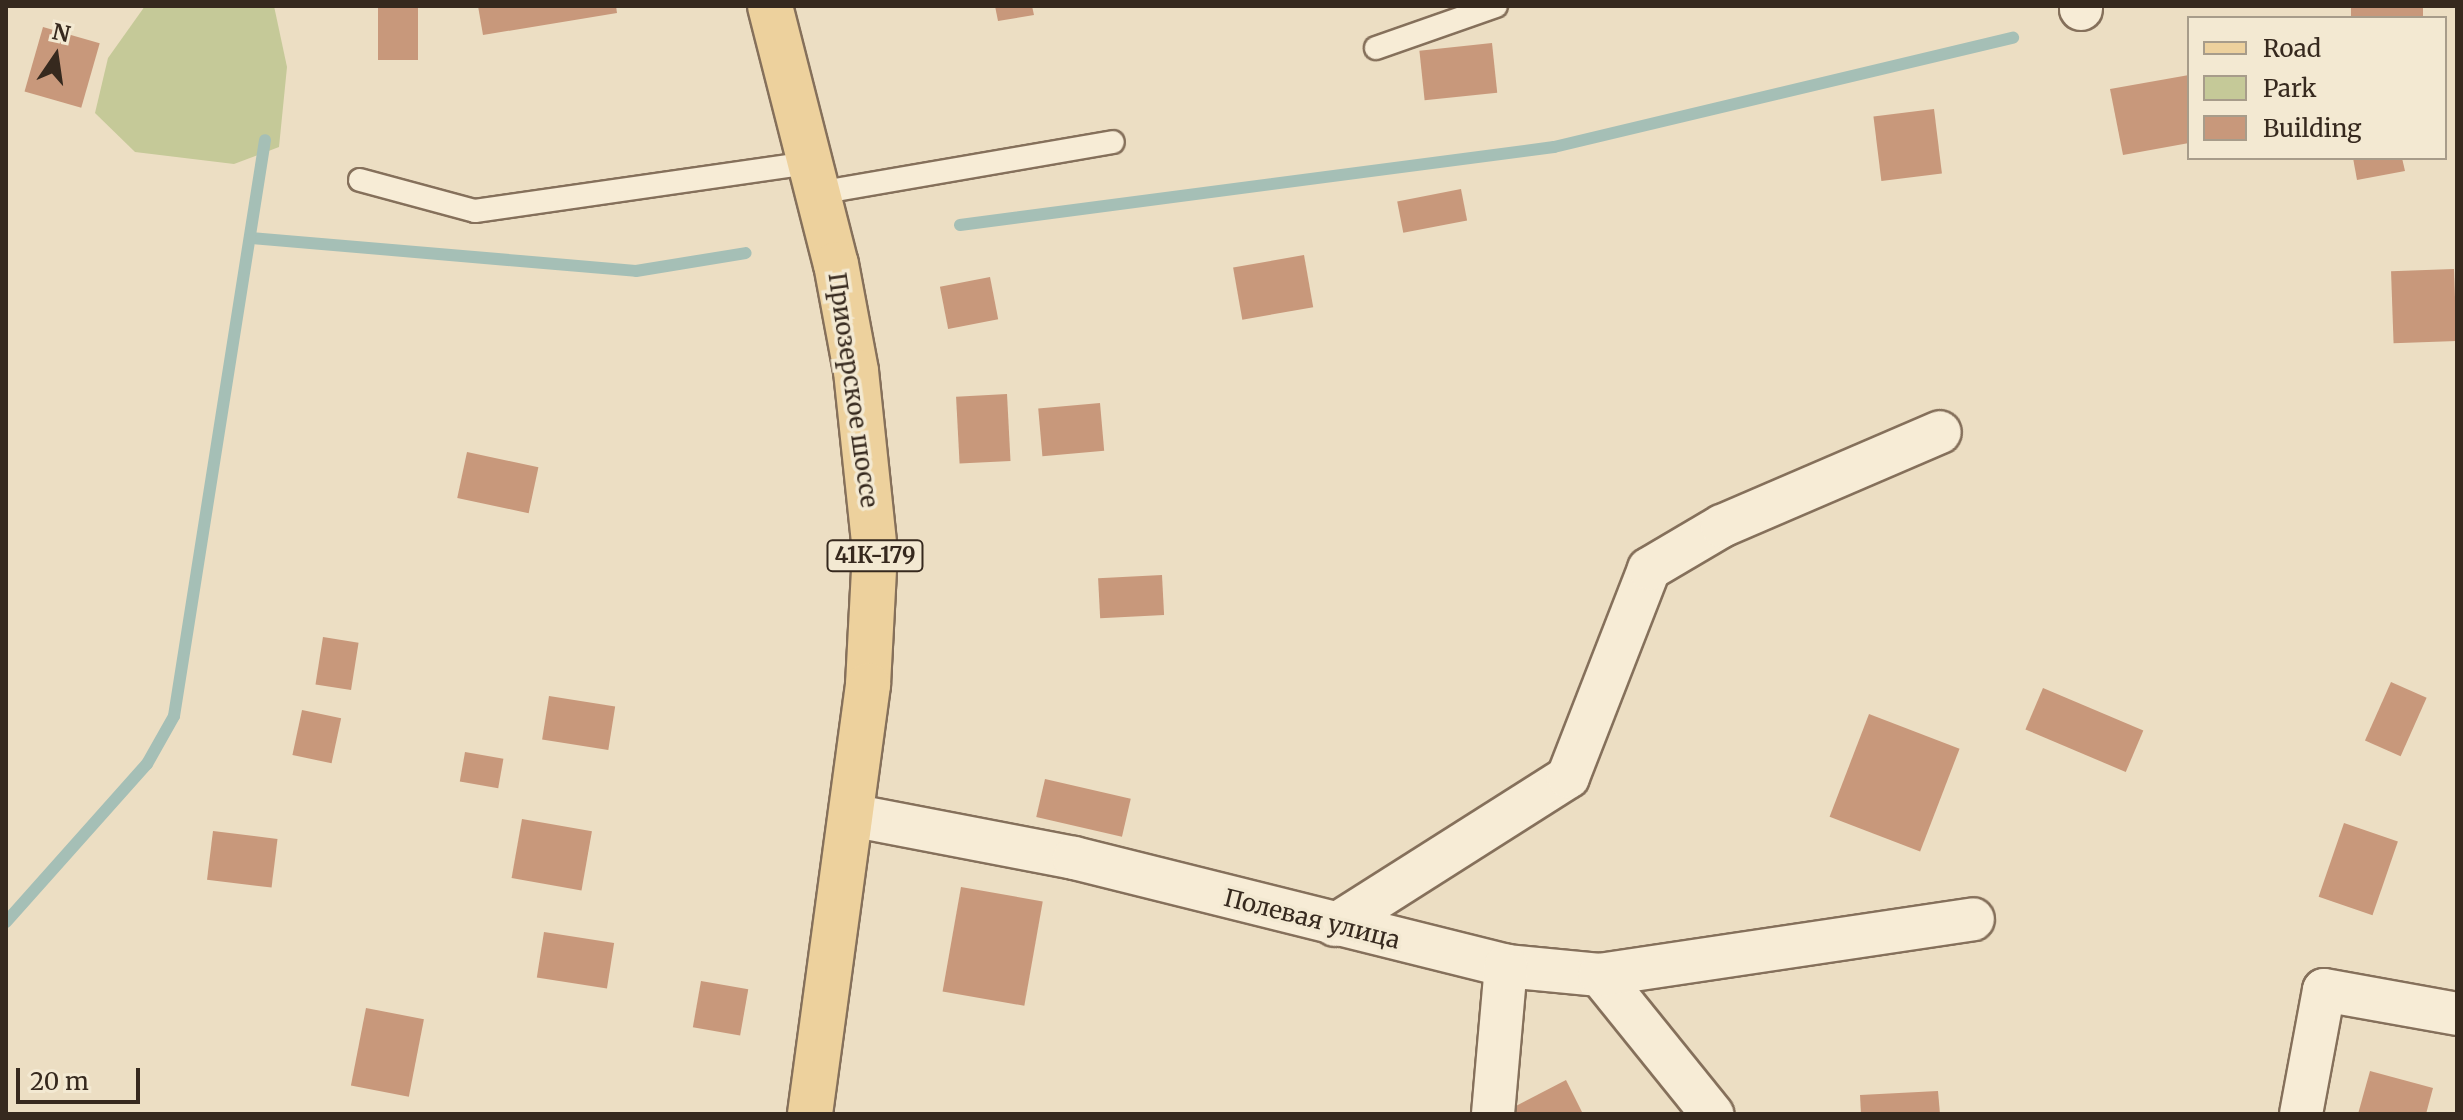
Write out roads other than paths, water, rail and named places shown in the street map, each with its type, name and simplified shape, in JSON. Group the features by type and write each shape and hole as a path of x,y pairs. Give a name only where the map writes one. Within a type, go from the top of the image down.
{"main road":[{"name":"Приозерское шоссе","path":"770,6 814,178 856,371 875,551 868,685 810,1114"}],"street":[{"path":"1335,925 1568,777 1649,569 1722,526 1940,432"},
{"name":"Полевая улица","path":"851,815 1074,858 1506,966 1600,975 1973,919"},
{"path":"1493,1114 1506,966"},
{"path":"1600,975 1712,1114"},
{"path":"2301,1114 2324,990 2457,1014"}],"lane":[{"path":"1376,48 1496,6"},
{"path":"360,180 475,211 814,178 1113,142"}],"waterway":[{"path":"960,225 1554,147 2013,38"},
{"path":"6,922 147,764 174,716 265,140"},
{"path":"252,238 636,271 746,253"}]}
